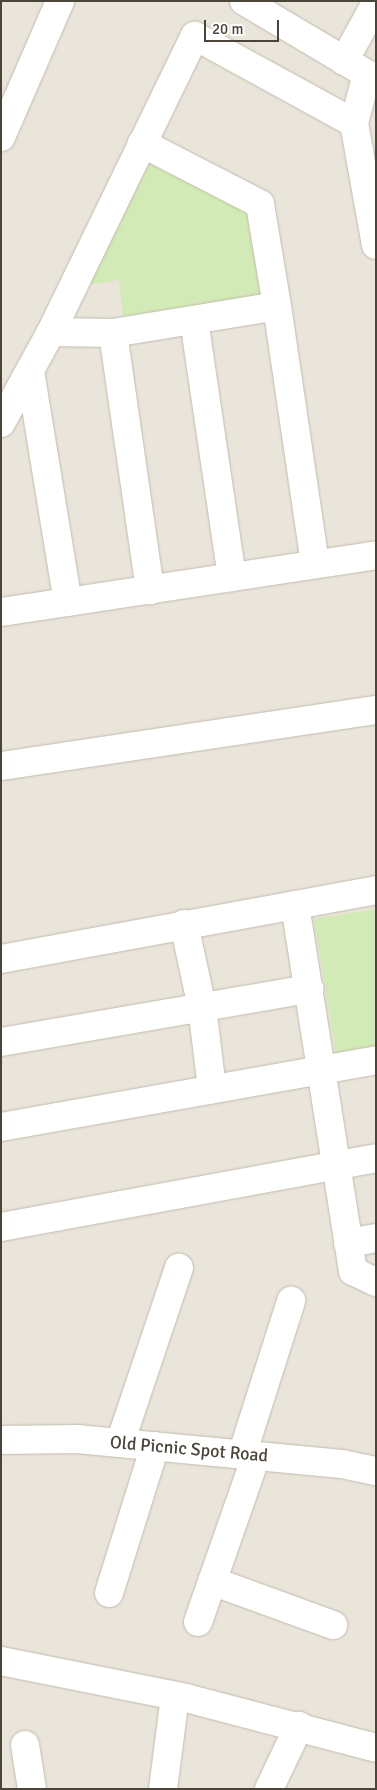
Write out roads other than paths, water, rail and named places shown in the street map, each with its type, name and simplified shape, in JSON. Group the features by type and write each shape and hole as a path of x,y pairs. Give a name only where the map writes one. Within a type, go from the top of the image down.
{"street":[{"path":"1,137 60,1"},
{"path":"244,1 367,74 354,123 376,245"},
{"path":"344,61 376,3"},
{"path":"1,423 51,332 195,36 354,123"},
{"path":"142,142 260,204 315,563"},
{"path":"51,332 113,334 277,306"},
{"path":"194,320 232,577"},
{"path":"113,334 150,590"},
{"path":"30,371 68,602"},
{"path":"1,612 376,555"},
{"path":"1,766 376,710"},
{"path":"1,959 376,890"},
{"path":"295,905 348,1243 364,1277"},
{"path":"184,924 202,1007 212,1089"},
{"path":"1,1042 308,989"},
{"path":"1,1127 376,1060"},
{"path":"1,1227 376,1158"},
{"path":"348,1243 376,1238"},
{"path":"120,1443 179,1268"},
{"path":"198,1622 212,1581 292,1302"},
{"name":"Old Picnic Spot Road","path":"1,1440 77,1439 249,1455 376,1471"},
{"path":"108,1593 155,1446"},
{"path":"212,1581 333,1625"},
{"path":"1,1660 175,1696 375,1746"},
{"path":"163,1789 175,1696"},
{"path":"269,1789 299,1726"},
{"path":"25,1745 32,1789"}]}
